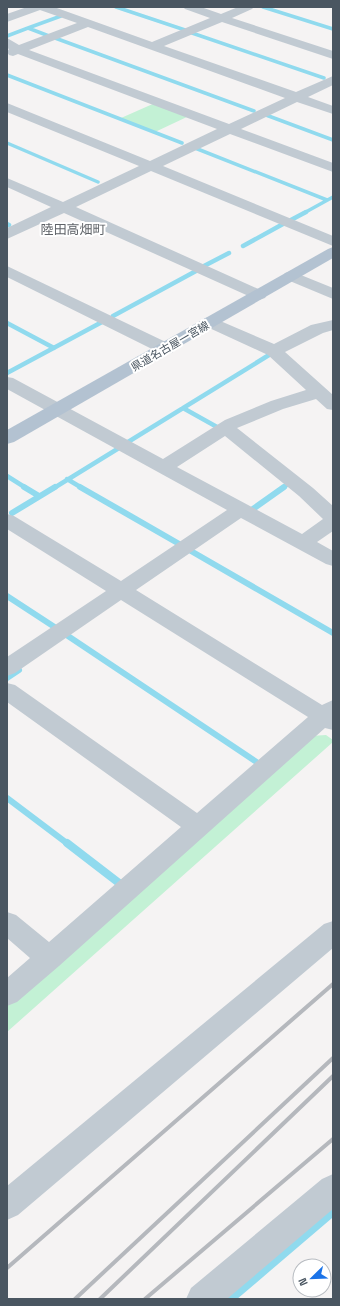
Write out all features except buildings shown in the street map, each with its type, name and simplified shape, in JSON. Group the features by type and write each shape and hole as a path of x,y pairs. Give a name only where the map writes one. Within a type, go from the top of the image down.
{"main road":[{"name":"県道名古屋一宮線","path":"7,438 333,252"}],"street":[{"path":"7,18 38,7"},
{"path":"43,7 333,110"},
{"path":"189,7 333,54"},
{"path":"152,46 248,7"},
{"path":"13,52 88,23"},
{"path":"7,42 13,52 230,129 333,168"},
{"path":"7,234 333,80"},
{"path":"7,107 333,241"},
{"path":"7,182 259,295"},
{"path":"7,271 166,348"},
{"path":"291,276 333,294"},
{"path":"211,322 274,351 327,395"},
{"path":"274,351 318,329 333,325"},
{"path":"7,382 333,559"},
{"path":"163,467 225,427 277,406 327,395"},
{"path":"225,427 306,492 333,517"},
{"path":"7,668 240,509"},
{"path":"7,520 121,591 330,715 198,827 7,994"},
{"path":"303,543 333,521"},
{"path":"7,691 198,827"},
{"path":"7,923 49,958"},
{"path":"7,1205 333,932"},
{"path":"202,1299 333,1189"}],"green space":[{"path":"155,103 189,116 155,132 121,118"},
{"path":"326,735 333,740 333,742 7,1032 7,1001 310,736"}],"waterway":[{"path":"116,7 185,30"},
{"path":"263,7 333,29"},
{"path":"28,28 61,16"},
{"path":"7,36 28,28"},
{"path":"28,28 49,36"},
{"path":"192,33 324,78"},
{"path":"55,38 254,111"},
{"path":"7,75 182,143"},
{"path":"266,115 333,140"},
{"path":"7,143 98,182"},
{"path":"195,148 327,200"},
{"path":"304,213 333,197"},
{"path":"289,221 306,212"},
{"path":"243,246 283,224"},
{"path":"204,266 229,253"},
{"path":"113,316 196,271"},
{"path":"54,348 102,322"},
{"path":"7,323 54,348"},
{"path":"7,373 54,348"},
{"path":"183,408 269,355"},
{"path":"128,442 183,408"},
{"path":"183,408 217,427"},
{"path":"68,479 119,448"},
{"path":"7,476 26,488"},
{"path":"54,488 68,479"},
{"path":"68,479 82,488"},
{"path":"283,488 289,483"},
{"path":"24,487 39,496"},
{"path":"12,513 55,487"},
{"path":"80,487 181,545"},
{"path":"253,509 284,487"},
{"path":"191,551 333,633"},
{"path":"7,596 56,628"},
{"path":"68,636 258,763"},
{"path":"7,678 19,670"},
{"path":"7,798 68,844"},
{"path":"67,843 119,883"},
{"path":"231,1299 333,1212"}],"railway":[{"path":"7,1268 333,984"},
{"path":"75,1299 333,1058"},
{"path":"100,1299 333,1076"},
{"path":"145,1299 333,1139"}],"district":[{"name":"陸田高畑町","path":"73,229"}]}
